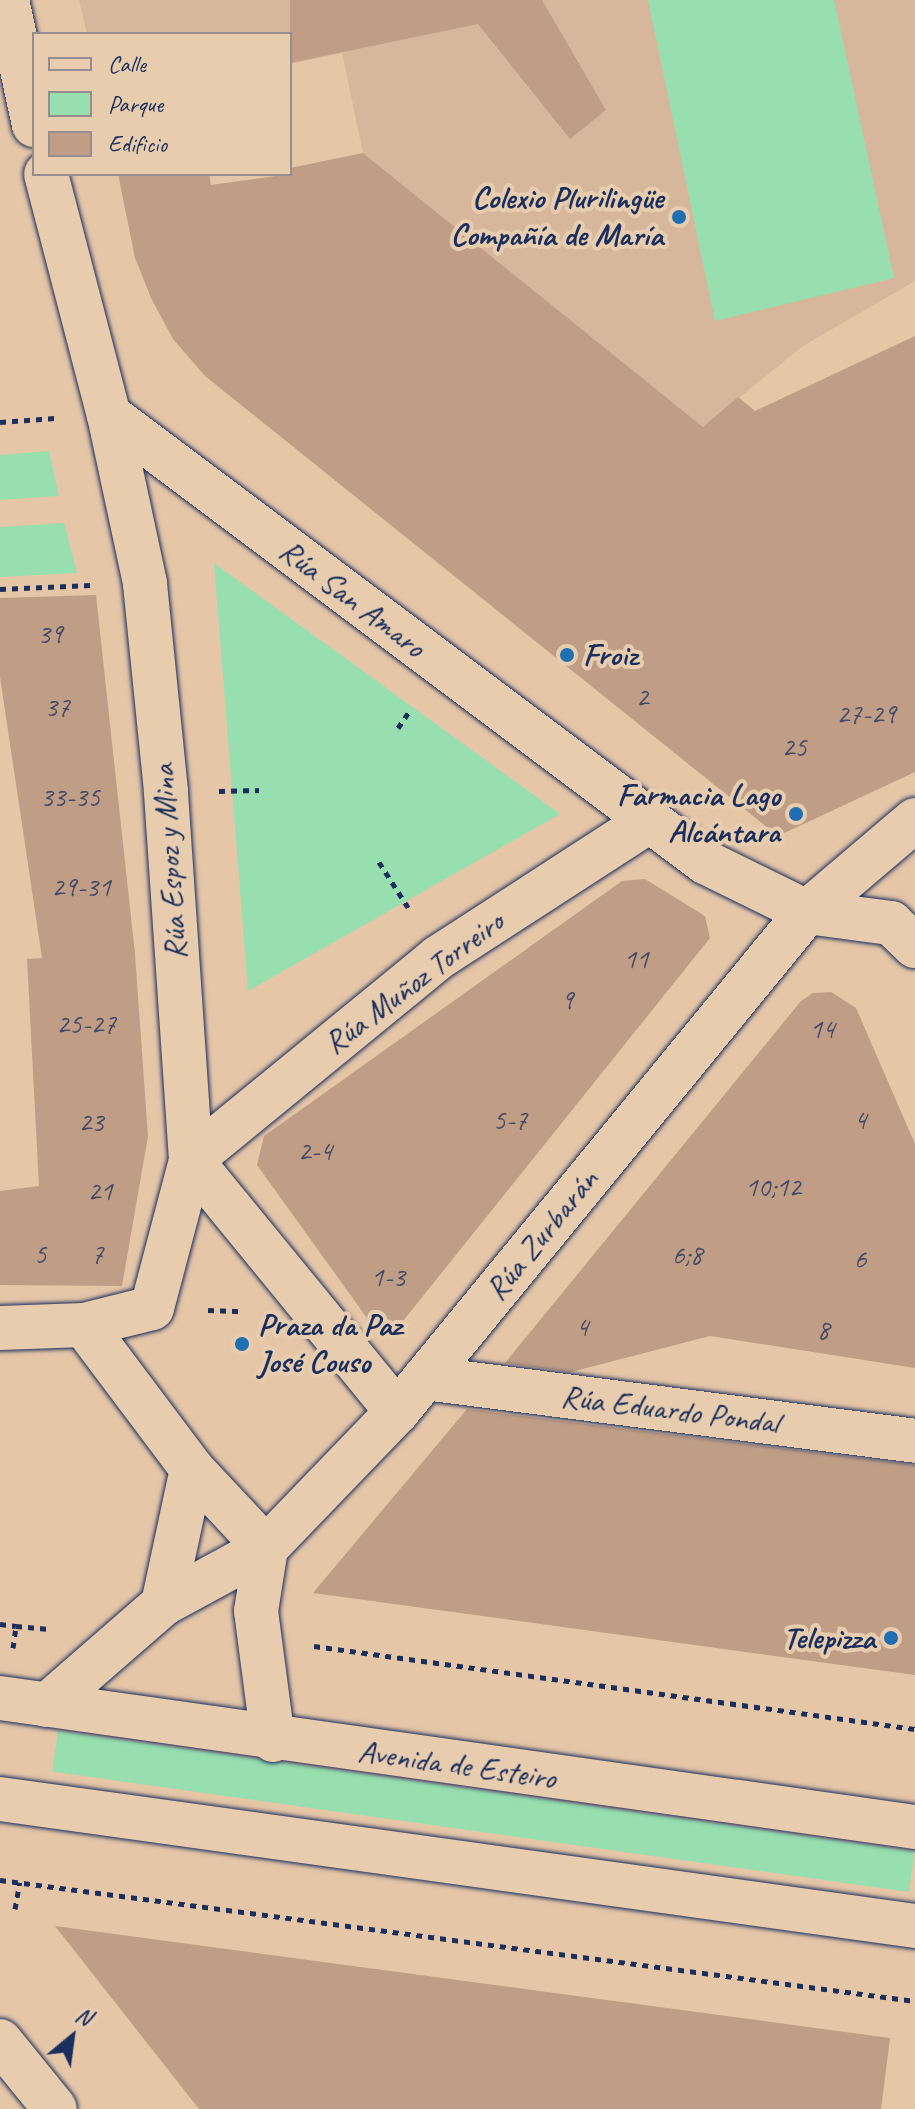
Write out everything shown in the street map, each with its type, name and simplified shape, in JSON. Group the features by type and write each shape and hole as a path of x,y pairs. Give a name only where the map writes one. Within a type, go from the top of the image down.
{"street":[{"path":"7,0 32,116"},
{"path":"47,176 109,415"},
{"name":"Rúa Espoz y Mina","path":"109,415 145,583 166,791 191,1160 152,1308"},
{"name":"Rúa San Amaro","path":"109,415 705,862 807,912 891,923 915,946"},
{"name":"Rúa Zurbarán","path":"47,1705 163,1604 266,1548 397,1412 807,912 915,820"},
{"name":"Rúa Muñoz Torreiro","path":"191,1160 439,957 648,822"},
{"path":"191,1160 397,1412"},
{"path":"0,1328 84,1325 152,1308"},
{"path":"84,1325 192,1469 266,1548 256,1611 273,1740"},
{"name":"Rúa Eduardo Pondal","path":"425,1378 915,1441"},
{"path":"163,1604 192,1469"},
{"name":"Avenida de Esteiro","path":"0,1698 273,1740 915,1827"},
{"path":"0,1799 915,1926"},
{"path":"0,2041 55,2109"}],"path":[{"path":"0,589 145,583"},
{"path":"152,1308 316,1313"},
{"path":"0,1624 16,1626"},
{"path":"306,1645 915,1729"},
{"path":"0,1880 915,2001"},
{"path":"15,1909 20,1882"}],"shaded area":[{"name":"Colexio Plurilingüe Compañía de María","path":"79,0 915,0 915,281 803,346 703,427 363,153 342,53 292,64 292,32 87,32"}],"green space":[{"path":"648,0 834,0 894,278 715,321"},
{"path":"49,451 59,496 0,500 0,455"},
{"path":"64,523 77,573 0,577 0,527"},
{"path":"214,563 560,814 248,991"},
{"path":"58,1731 915,1851 909,1892 52,1772"}],"building":[{"path":"290,0 542,0 606,110 570,139 478,24 292,63"},
{"path":"363,153 703,427 738,397 755,411 915,336 915,772 778,836 205,376 173,339 151,298 135,258 118,176 209,176 211,185 292,176 292,168"},
{"path":"96,595 135,954 148,1136 122,1286 0,1285 0,1191 39,1186 27,959 42,958 0,677 0,598"},
{"path":"645,879 705,916 710,938 395,1331 372,1325 257,1165 264,1136 622,881"},
{"path":"831,992 856,1008 915,1144 915,1368 710,1336 571,1372 505,1363 801,1001 813,993"},
{"path":"467,1409 915,1465 915,1675 313,1593"},
{"path":"55,1926 890,2038 881,2109 199,2109"}],"place":[{"name":"Colexio Plurilingüe Compañía de María","path":"679,217"},
{"name":"Froiz","path":"567,655"},
{"name":"Farmacia Lago Alcántara","path":"796,814"},
{"name":"Praza da Paz José Couso","path":"242,1344"},
{"name":"Telepizza","path":"891,1638"}]}
